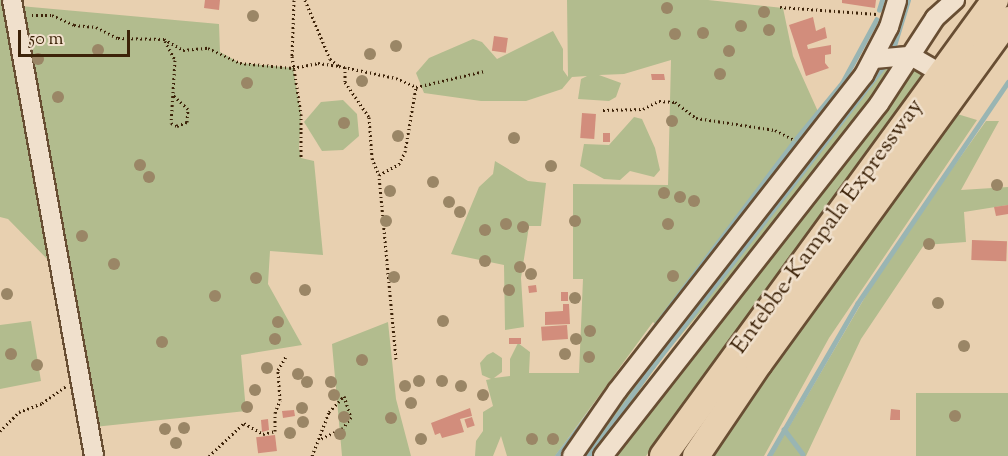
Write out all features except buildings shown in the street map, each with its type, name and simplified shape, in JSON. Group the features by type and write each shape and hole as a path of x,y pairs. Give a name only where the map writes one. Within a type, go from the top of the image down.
{"highway":[{"name":"Entebbe-Kampala Expressway","path":"663,456 995,0"},
{"name":"Entebbe-Kampala Expressway","path":"696,456 759,363 1008,20"}],"street":[{"path":"603,456 879,104 935,18 955,0"},
{"path":"13,7 94,456"},
{"path":"572,456 617,391 874,59 895,8"},
{"path":"874,59 911,56 941,73"}],"path":[{"path":"294,0 293,68 300,114 301,158"},
{"path":"304,0 330,59 339,66"},
{"path":"13,7 52,15 74,25 96,27 118,38 164,39 183,50 208,48 240,63 293,68 318,63 396,78 416,87 485,71"},
{"path":"780,7 895,8"},
{"path":"164,39 175,60 171,123 177,126 187,122 188,109 173,95"},
{"path":"345,67 345,82 369,117 372,158 379,175 396,359"},
{"path":"379,175 399,164 405,152 416,87"},
{"path":"603,110 643,109 659,100 675,102 696,118 775,130 806,148"},
{"path":"209,456 244,423 262,434 275,431 275,413 280,400 278,370 286,356"},
{"path":"0,431 19,412 42,403 81,374"},
{"path":"312,456 329,412 344,396 351,417 344,428 320,439"}],"green space":[{"path":"0,0 6,0 53,265 8,219 0,217"},
{"path":"567,0 708,0 783,8 793,56 820,116 658,326 653,322 555,456 507,456 501,436 493,456 475,456 476,441 483,431 483,412 493,406 486,380 491,379 482,375 480,363 487,355 493,352 502,358 502,372 494,378 510,376 510,359 518,343 530,352 529,373 579,373 583,279 573,279 573,184 668,185 671,60 624,74 599,75 621,83 616,97 609,101 578,99 581,79 587,76 572,77 562,89 526,101 481,101 424,93 416,73 429,58 473,39 482,42 497,59 553,31 563,49 563,70 568,77"},
{"path":"20,6 219,24 220,52 240,63 293,68 301,114 299,148 301,158 314,161 323,255 270,251 268,284 302,345 241,355 246,411 94,427"},
{"path":"885,61 895,63 889,79 797,197 666,353 592,456 580,456"},
{"path":"911,63 923,73 646,456 608,456 722,307 750,284 792,221"},
{"path":"343,100 357,114 359,136 343,150 322,151 304,122 321,102"},
{"path":"954,113 977,120 829,338 764,456 705,456"},
{"path":"634,117 642,119 655,148 660,170 654,177 630,171 620,180 604,179 580,166 584,144 609,145"},
{"path":"986,121 999,121 961,190 1008,187 1008,205 964,212 966,242 924,245 861,339 806,456 772,456 885,263"},
{"path":"495,161 528,181 546,183 541,226 529,226 521,278 524,327 505,330 504,265 451,254 479,187 493,174"},
{"path":"31,321 41,381 0,389 0,325"},
{"path":"388,322 396,399 411,456 342,456 332,344"},
{"path":"916,393 1008,393 1008,456 916,456"}],"waterway":[{"path":"879,10 882,0"},
{"path":"894,46 908,0"},
{"path":"796,139 842,83 876,20"},
{"path":"588,456 652,367 886,63"},
{"path":"769,456 857,304 1008,82"},
{"path":"557,456 793,143"},
{"path":"784,429 803,454"}]}
